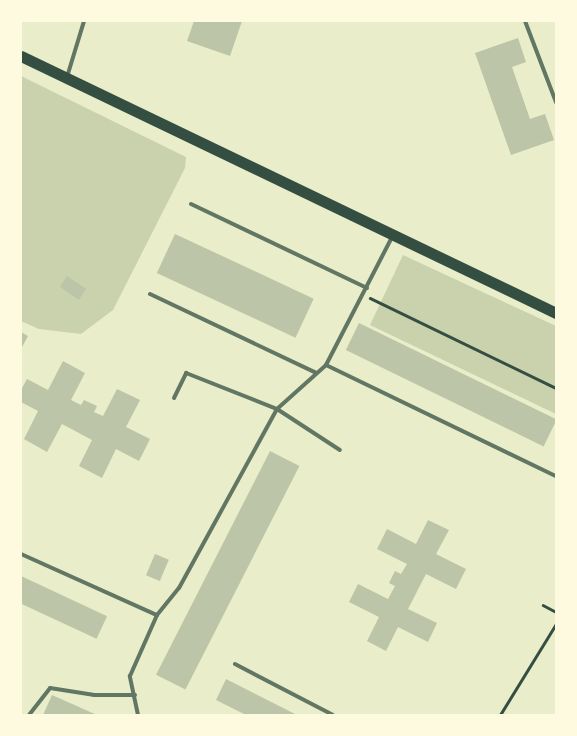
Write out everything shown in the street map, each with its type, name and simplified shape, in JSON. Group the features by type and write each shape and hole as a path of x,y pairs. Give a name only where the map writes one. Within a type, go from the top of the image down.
{"main road":[{"path":"21,56 556,313"}],"lane":[{"path":"67,78 84,21"},
{"path":"527,22 556,102"},
{"path":"191,204 367,288"},
{"path":"140,714 130,676 157,615 178,588 277,410 326,365 393,234"},
{"path":"150,294 316,374"},
{"path":"326,365 556,476"},
{"path":"174,398 186,373 277,410 340,450"},
{"path":"21,554 157,615"},
{"path":"235,664 332,715"},
{"path":"29,715 50,688 94,695 135,695"}],"path":[{"path":"369,298 556,388"},
{"path":"543,605 556,612"},
{"path":"500,715 556,624"}],"green space":[{"path":"21,76 186,157 185,168 113,310 81,334 39,329 21,321"},
{"path":"403,255 556,326 556,414 370,325"}],"building":[{"path":"194,21 242,21 230,56 187,41"},
{"path":"518,38 526,62 512,67 530,119 545,114 554,140 511,155 475,53"},
{"path":"175,234 314,299 295,338 157,273"},
{"path":"67,276 86,289 79,300 60,287"},
{"path":"359,323 556,419 544,446 346,350"},
{"path":"21,332 28,336 21,349"},
{"path":"63,361 85,373 71,400 81,405 84,400 97,406 94,412 103,416 117,389 140,400 126,427 150,439 139,461 116,449 102,478 79,466 92,440 62,424 47,452 24,439 38,411 21,402 21,390 27,379 48,390"},
{"path":"270,451 299,466 185,690 156,675"},
{"path":"428,520 449,530 436,554 466,569 456,589 426,574 408,609 437,623 428,642 398,627 386,651 367,641 379,617 349,602 358,584 388,599 395,586 389,583 395,571 401,574 407,564 377,549 387,529 416,544"},
{"path":"155,554 169,560 160,581 146,575"},
{"path":"21,576 107,616 97,639 21,604"},
{"path":"226,679 297,715 246,715 216,700"},
{"path":"52,695 97,715 43,715"}]}
